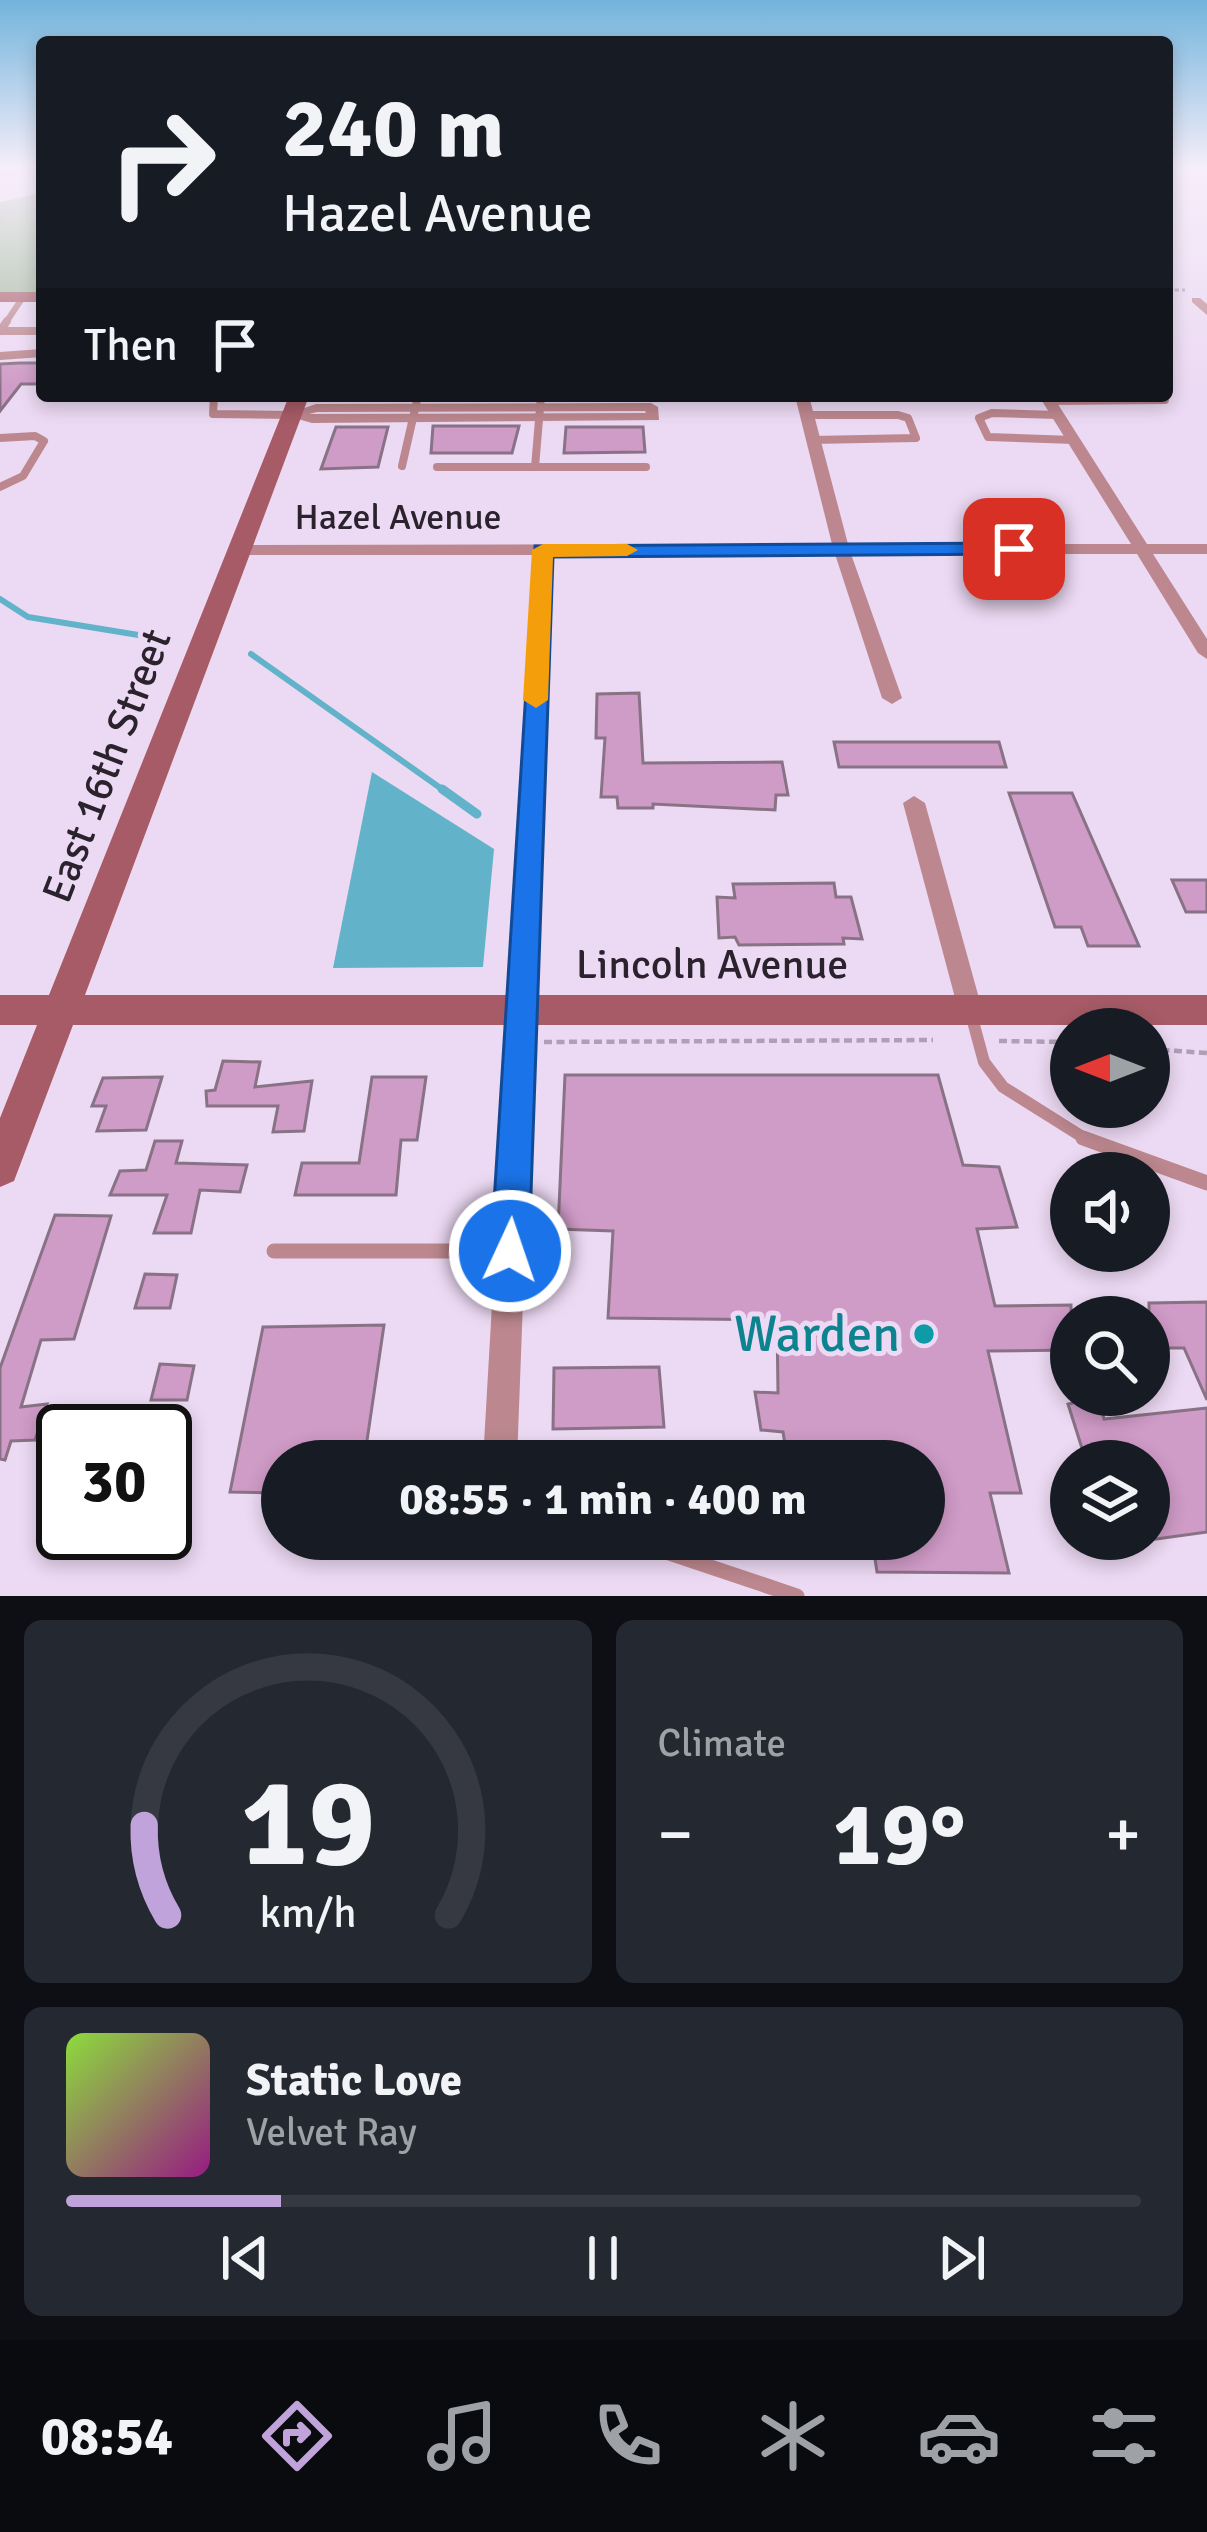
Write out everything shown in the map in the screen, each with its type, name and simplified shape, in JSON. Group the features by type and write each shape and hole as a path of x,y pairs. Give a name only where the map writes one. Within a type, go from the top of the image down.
{"main road":[{"path":"0,297 33,297"},
{"name":"East 16th Street","path":"0,1168 295,405"},
{"name":"Lincoln Avenue","path":"0,1010 522,1008 974,1025 1207,1010"}],"street":[{"path":"1196,300 1207,311"},
{"path":"803,402 841,549 892,698"},
{"path":"1051,404 1207,652"},
{"path":"295,405 312,419 416,407 539,407 651,407 654,417 539,407"},
{"name":"Hazel Avenue","path":"236,550 1207,549"},
{"path":"501,1440 543,550"},
{"path":"914,803 974,1025"}],"lane":[{"path":"0,331 33,297"},
{"path":"0,331 36,331"},
{"path":"0,356 36,353"},
{"path":"214,402 213,414 295,405"},
{"path":"1074,440 988,437 979,418 1051,404 1108,402"},
{"path":"402,466 416,407"},
{"path":"535,467 539,407"},
{"path":"806,415 898,415 908,418 916,438 812,440"},
{"path":"0,439 35,436 44,441 23,476 0,488"},
{"path":"437,467 646,467"},
{"path":"974,1025 985,1066 1011,1095 1077,1134 1167,1175 1207,1183"},
{"path":"274,1251 510,1251"},
{"path":"689,1560 796,1596"}],"path":[{"path":"544,1042 974,1025 1050,1038"},
{"path":"1170,1050 1207,1053"}],"green space":[{"path":"0,242 36,242 36,294 0,294"}],"water":[{"path":"372,772 494,849 483,967 333,968"}],"building":[{"path":"36,363 36,384 21,384 0,411 0,364"},
{"path":"433,426 519,426 512,453 431,453"},
{"path":"336,427 388,427 378,467 321,469"},
{"path":"566,427 643,427 645,452 564,453"},
{"path":"639,693 643,763 782,762 788,795 776,795 775,810 653,804 653,808 618,808 617,797 601,797 605,738 596,738 597,694"},
{"path":"834,742 999,742 1006,767 839,767"},
{"path":"1009,793 1072,793 1139,946 1088,946 1081,927 1055,927"},
{"path":"1172,880 1207,880 1207,912 1186,912"},
{"path":"834,883 836,897 851,897 862,939 843,938 844,944 739,945 735,937 719,938 717,897 735,898 733,884"},
{"path":"223,1061 260,1062 255,1087 312,1081 304,1131 273,1132 278,1106 207,1106 206,1091 215,1090"},
{"name":"Warden","path":"565,1075 938,1075 963,1165 999,1167 1017,1227 977,1229 995,1306 1050,1305 1050,1350 988,1351 1021,1493 990,1493 1009,1573 877,1572 875,1560 945,1560 945,1440 784,1440 783,1432 761,1430 755,1392 778,1393 777,1320 608,1318 613,1231 558,1229"},
{"path":"162,1077 146,1130 97,1131 106,1106 92,1106 103,1078"},
{"path":"372,1077 426,1077 417,1140 401,1140 396,1195 295,1195 302,1163 359,1163"},
{"path":"155,1141 182,1141 176,1163 247,1165 240,1192 200,1190 191,1233 154,1233 167,1195 110,1195 120,1171 146,1170"},
{"path":"55,1215 111,1216 74,1339 41,1340 21,1407 36,1405 35,1440 11,1441 5,1460 0,1459 0,1368"},
{"path":"145,1274 177,1275 170,1308 135,1308"},
{"path":"1207,1302 1207,1400 1184,1348 1170,1348 1170,1303"},
{"path":"384,1325 367,1440 261,1440 261,1493 230,1492 263,1327"},
{"path":"160,1364 194,1366 187,1400 151,1400"},
{"path":"659,1367 664,1427 553,1429 554,1368"},
{"path":"1207,1408 1207,1532 1170,1537 1170,1440 1079,1440 1072,1416 1170,1416 1170,1412"}],"waterway":[{"path":"0,599 28,617 157,638"},
{"path":"251,654 446,792"},
{"path":"442,789 477,814"}],"slow traffic":[{"path":"536,700 543,550 627,550"}],"place":[{"name":"Warden","path":"924,1334"}],"route":[{"path":"510,1251 543,550 1014,549"}]}
